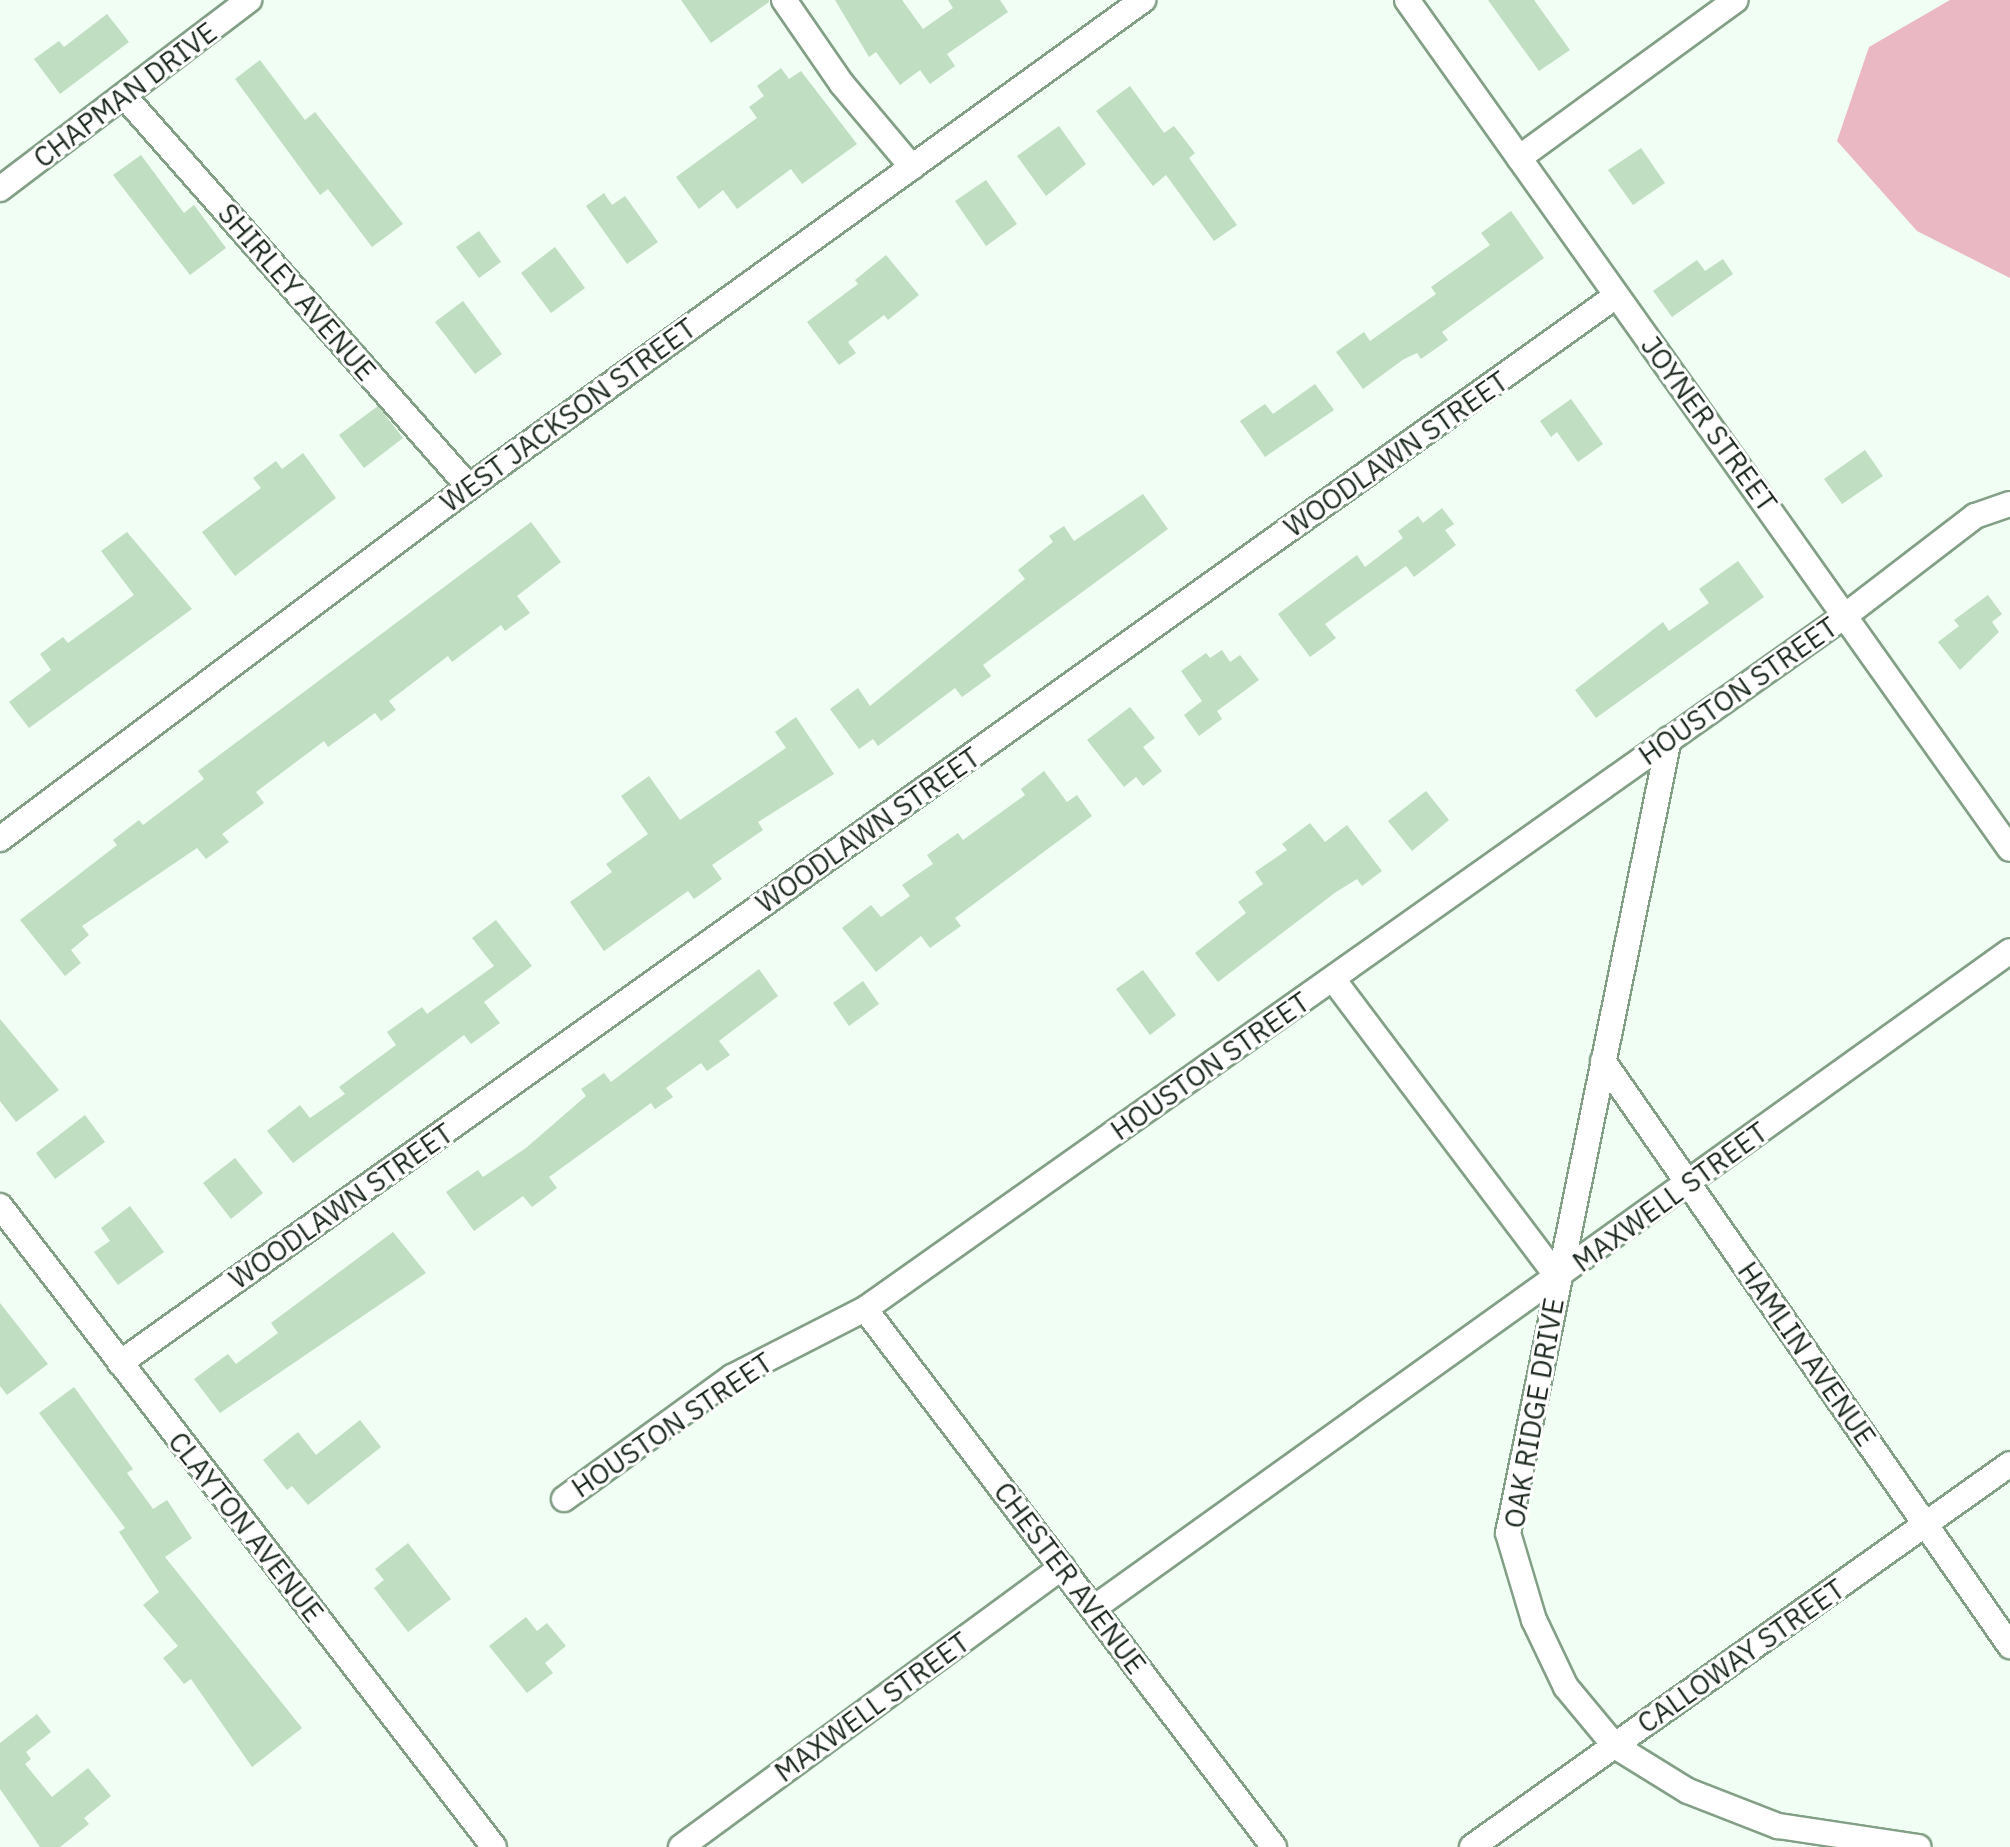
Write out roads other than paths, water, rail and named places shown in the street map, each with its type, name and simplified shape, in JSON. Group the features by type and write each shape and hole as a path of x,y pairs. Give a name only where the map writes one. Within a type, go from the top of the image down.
{"street":[{"name":"CHAPMAN DRIVE","path":"0,189 249,0"},
{"path":"784,0 842,84 912,167"},
{"name":"WEST JACKSON STREET","path":"0,839 469,487 1143,0"},
{"name":"JOYNER STREET","path":"1407,0 2010,849"},
{"path":"1519,158 1736,0"},
{"name":"SHIRLEY AVENUE","path":"125,97 469,487"},
{"name":"WOODLAWN STREET","path":"120,1363 1616,296"},
{"name":"HOUSTON STREET","path":"564,1499 732,1377 865,1309 1846,615 1975,516 2010,504"},
{"name":"OAK RIDGE DRIVE","path":"1669,739 1508,1533 1534,1620 1566,1687 1615,1746 1688,1791 1778,1826 1918,1847"},
{"name":"MAXWELL STREET","path":"1094,1608 1559,1279 2010,951"},
{"path":"1333,979 1559,1279"},
{"name":"HAMLIN AVENUE","path":"1603,1061 2010,1646"},
{"name":"CLAYTON AVENUE","path":"0,1206 494,1847"},
{"name":"CHESTER AVENUE","path":"865,1309 1274,1847"},
{"name":"CALLOWAY STREET","path":"1472,1847 2010,1464"},
{"name":"MAXWELL STREET","path":"681,1847 1062,1567"}]}
